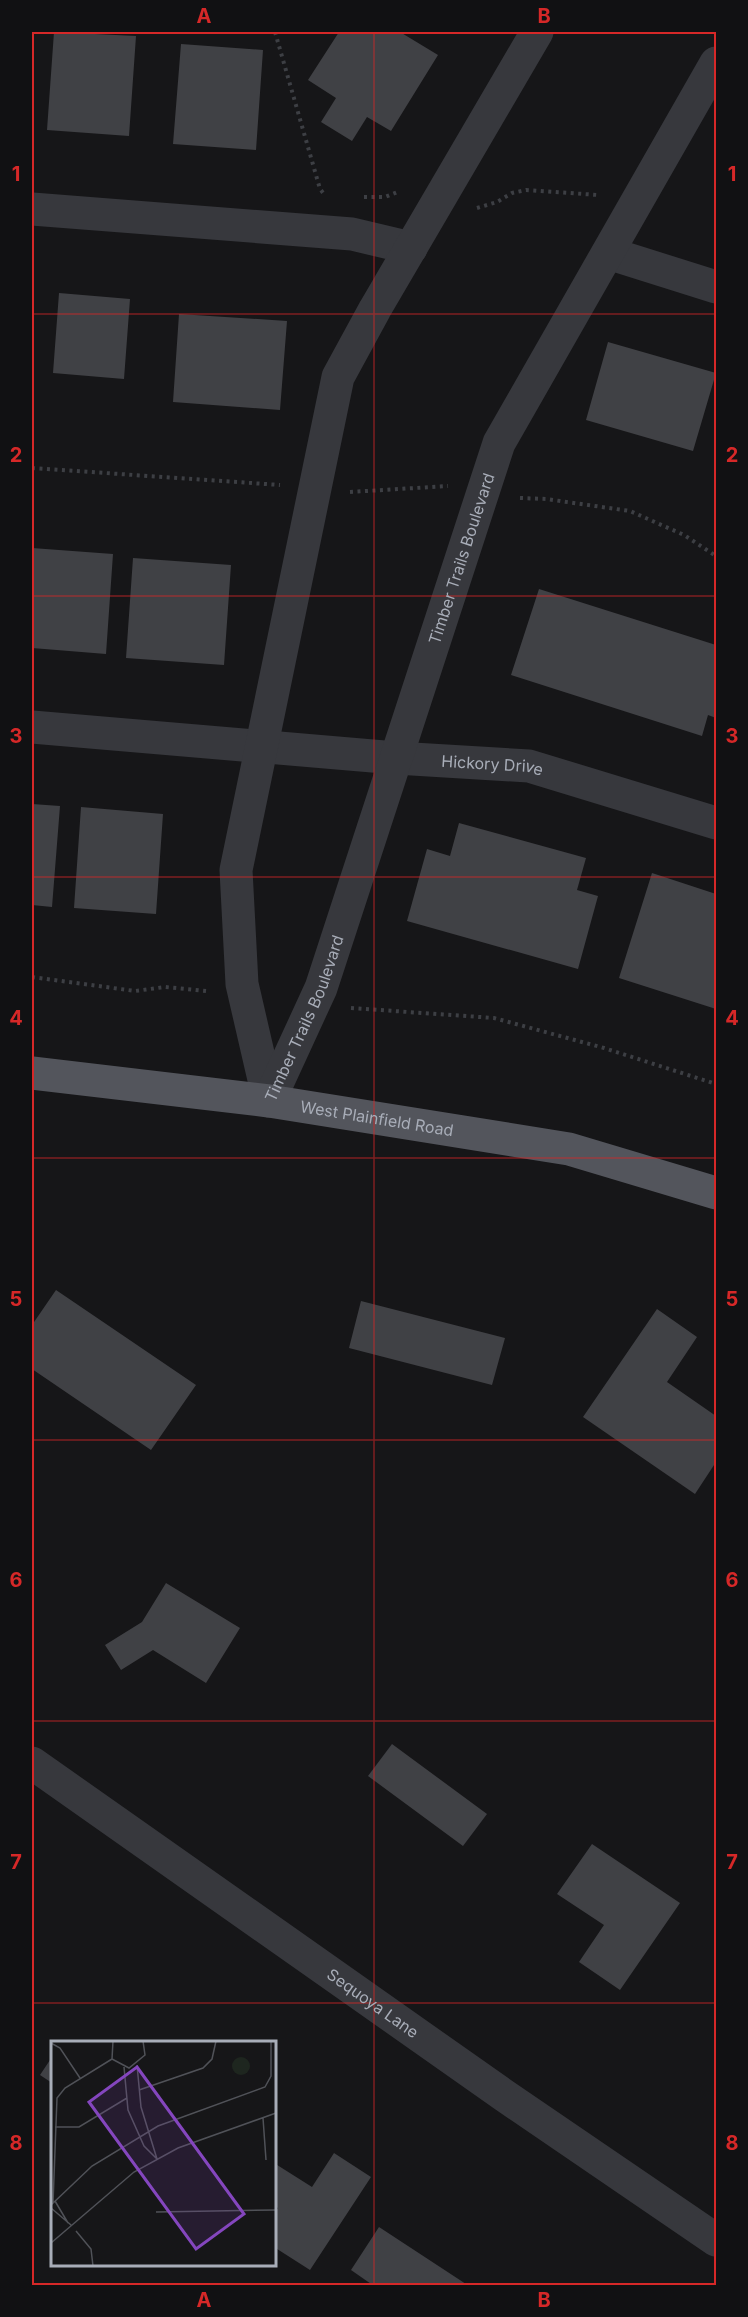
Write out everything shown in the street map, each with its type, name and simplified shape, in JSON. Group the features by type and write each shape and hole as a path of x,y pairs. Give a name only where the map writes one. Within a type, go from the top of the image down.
{"main road":[{"name":"West Plainfield Road","path":"32,1073 269,1101 569,1149 717,1193"}],"street":[{"name":"Timber Trails Boulevard","path":"269,1101 242,984 236,870 338,377 537,32"},
{"name":"Timber Trails Boulevard","path":"269,1101 321,988 499,443 717,63"},
{"path":"32,209 352,234 411,248"},
{"path":"608,253 717,287"},
{"name":"Hickory Drive","path":"32,727 396,758 529,766 717,824"},
{"name":"Sequoya Lane","path":"32,1763 496,2089 717,2241"}],"path":[{"path":"275,32 320,189 328,196"},
{"path":"361,197 385,197 396,194 406,186"},
{"path":"470,210 497,202 512,193 526,190 604,196"},
{"path":"32,468 294,485 342,493 449,486 482,495 546,499 630,511 684,534 717,556"},
{"path":"32,977 135,991 165,987 245,998"},
{"path":"314,1004 494,1018 604,1048 717,1084"}],"building":[{"path":"54,32 136,36 129,136 47,130"},
{"path":"339,32 400,32 438,55 391,131 367,117 352,141 321,122 336,98 308,80"},
{"path":"181,44 263,50 256,150 173,144"},
{"path":"59,293 130,299 124,379 53,373"},
{"path":"179,314 287,321 280,410 173,402"},
{"path":"608,342 716,373 693,451 586,420"},
{"path":"32,548 113,554 106,654 32,648"},
{"path":"133,558 231,565 224,665 126,658"},
{"path":"539,589 716,645 716,718 708,715 702,736 511,675"},
{"path":"32,804 60,806 52,907 32,905"},
{"path":"81,807 163,814 156,914 74,908"},
{"path":"459,823 586,858 577,890 598,896 578,969 407,921 427,849 450,856"},
{"path":"652,873 716,894 716,1009 619,978"},
{"path":"56,1290 196,1385 151,1450 32,1369 32,1325"},
{"path":"361,1301 505,1338 492,1385 349,1348"},
{"path":"657,1309 697,1337 667,1382 716,1416 716,1462 695,1494 583,1417"},
{"path":"166,1583 240,1628 206,1683 153,1650 121,1670 105,1645 142,1622"},
{"path":"392,1744 487,1814 463,1846 368,1776"},
{"path":"592,1844 680,1903 620,1990 579,1962 604,1925 557,1894"},
{"path":"51,2058 51,2082 40,2075"},
{"path":"334,2153 371,2177 310,2270 276,2248 276,2211 278,2208 276,2207 276,2164 312,2187"},
{"path":"379,2227 469,2286 374,2286 351,2270"}]}
